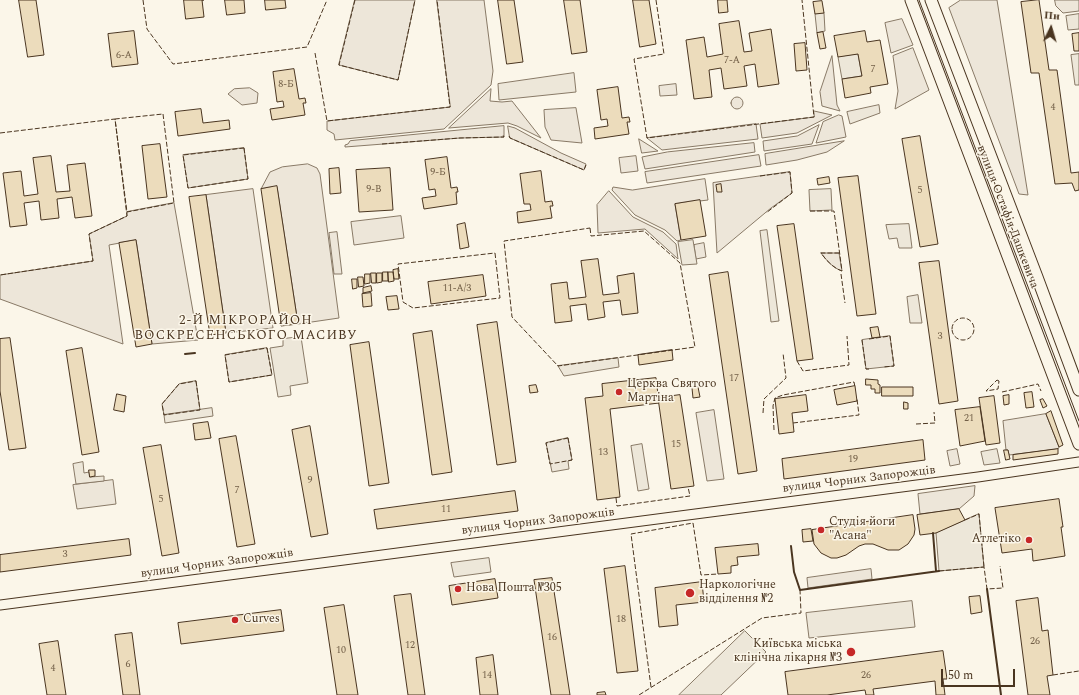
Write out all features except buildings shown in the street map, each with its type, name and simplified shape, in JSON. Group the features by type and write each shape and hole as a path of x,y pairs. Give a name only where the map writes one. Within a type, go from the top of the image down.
{"street":[{"name":"вулиця Остафія Дашкевича","path":"911,0 1079,444"},
{"name":"вулиця Остафія Дашкевича","path":"931,0 1079,390"},
{"name":"вулиця Чорних Запорожців","path":"0,605 978,477 1079,462"}],"shaded area":[{"path":"355,0 415,0 398,80 339,65"},
{"path":"437,0 484,0 493,71 491,85 444,129 335,140 334,134 327,130 327,121 450,107"},
{"path":"961,0 997,0 1028,195 1019,194 949,8"},
{"path":"1055,0 1079,0 1079,11 1063,13 1056,6"},
{"path":"824,13 825,31 817,33 815,14"},
{"path":"1079,14 1079,29 1068,30 1066,16"},
{"path":"902,19 913,45 891,53 885,23"},
{"path":"913,48 929,90 895,109 898,91 893,56"},
{"path":"858,54 862,76 842,79 838,57"},
{"path":"1079,54 1079,85 1075,85 1071,55"},
{"path":"832,56 837,105 840,111 822,106 820,92"},
{"path":"574,73 576,92 499,100 498,84"},
{"path":"676,84 677,95 660,96 659,86"},
{"path":"250,88 258,93 257,103 242,105 228,94 234,89"},
{"path":"491,89 490,101 512,101 541,138 508,123 449,128"},
{"path":"737,97 741,99 743,103 741,107 737,109 733,107 731,103 733,99"},
{"path":"879,105 880,113 850,124 847,112"},
{"path":"576,108 582,143 551,140 545,127 544,110"},
{"path":"814,111 832,115 797,133 762,138 760,124 814,117"},
{"path":"839,115 842,116 846,137 816,143 823,122"},
{"path":"756,124 758,139 662,150 647,138"},
{"path":"819,125 812,144 764,151 763,141 797,136"},
{"path":"504,126 504,137 460,138 345,147 345,145 350,141"},
{"path":"508,126 515,128 561,153 586,164 584,170 510,138"},
{"path":"639,139 658,151 642,153"},
{"path":"844,141 827,152 797,160 766,165 765,154"},
{"path":"754,143 755,152 645,169 642,157 667,152"},
{"path":"244,148 248,179 188,188 183,155"},
{"path":"759,155 761,166 647,183 645,172"},
{"path":"636,156 638,171 621,173 619,158"},
{"path":"308,164 317,168 320,174 339,318 298,324 277,187 261,189 270,172 282,167"},
{"path":"790,172 792,193 771,208 717,253 713,183"},
{"path":"705,179 708,200 675,204 681,240 677,241 665,230 635,215 612,190 613,187 632,190"},
{"path":"253,189 273,328 226,333 206,195"},
{"path":"831,189 832,210 810,211 809,190"},
{"path":"609,191 633,217 663,232 676,244 678,259 645,229 598,233 597,205"},
{"path":"174,203 198,340 152,344 136,240 109,245 123,344 0,299 0,275 93,261 89,234 127,216 127,212"},
{"path":"401,216 404,238 354,245 351,222"},
{"path":"909,224 912,248 899,248 897,238 889,239 886,225"},
{"path":"767,230 779,321 771,322 760,231"},
{"path":"337,232 342,274 334,274 329,233"},
{"path":"693,240 697,264 682,265 678,242"},
{"path":"704,243 706,257 696,259 694,245"},
{"path":"821,253 839,253 842,271 827,261"},
{"path":"918,295 922,323 910,323 907,297"},
{"path":"890,336 894,366 866,369 862,340"},
{"path":"301,337 308,383 290,386 291,395 278,397 270,348 283,346 283,339"},
{"path":"267,348 272,375 229,382 225,355"},
{"path":"618,358 619,367 564,376 558,366"},
{"path":"196,381 200,410 164,415 162,404 179,384"},
{"path":"212,408 213,416 165,423 164,415"},
{"path":"714,410 724,479 707,481 696,413"},
{"path":"1046,414 1059,447 1058,449 1009,455 1008,450 1006,450 1003,421"},
{"path":"568,438 572,460 568,461 569,469 552,472 546,443"},
{"path":"642,444 649,489 638,491 631,446"},
{"path":"957,449 960,464 950,466 947,451"},
{"path":"997,449 1000,463 984,465 981,452"},
{"path":"83,462 84,473 89,472 90,477 104,476 104,481 76,484 73,464"},
{"path":"113,480 116,504 77,509 73,485"},
{"path":"975,486 974,496 959,509 920,514 918,494"},
{"path":"979,514 984,567 939,571 936,533"},
{"path":"489,558 491,572 454,577 451,563"},
{"path":"871,569 872,579 808,588 807,578"},
{"path":"912,601 915,627 809,638 806,613"},
{"path":"745,631 766,652 721,695 679,695"}],"tram line":[{"path":"919,0 1079,421"}],"fence":[{"path":"143,0 147,29 173,64 307,47 327,0"},
{"path":"355,0 339,65 398,80 415,0"},
{"path":"315,53 327,121 450,107 437,0"},
{"path":"656,0 664,54 634,59 647,138 814,117 802,0"},
{"path":"163,114 174,203 127,212 115,119 163,114"},
{"path":"0,133 115,119 127,216 89,234 93,261 0,275"},
{"path":"382,144 460,138 504,137 503,135"},
{"path":"509,136 510,138 584,170 586,165"},
{"path":"244,148 248,179 188,188 183,155 244,148"},
{"path":"760,176 790,172 792,193 766,213"},
{"path":"810,211 834,211 842,271 827,261 821,253 839,253"},
{"path":"590,228 591,236 644,231 680,263 695,347 558,366 512,317 504,241 590,228"},
{"path":"495,253 500,298 413,308 403,302 398,264 495,253"},
{"path":"841,274 845,303"},
{"path":"963,318 971,321 974,329 971,337 963,340 955,337 952,329 955,321 963,318"},
{"path":"797,361 803,371 849,365 847,336"},
{"path":"869,339 890,336 894,366 883,367"},
{"path":"862,340 866,369 869,369"},
{"path":"267,348 272,375 229,382 225,355 267,348"},
{"path":"763,413 764,399 786,378 783,353"},
{"path":"997,380 999,381 998,389 986,391 997,380"},
{"path":"196,381 200,410 164,415 162,404 179,384 196,381"},
{"path":"774,430 773,406 775,398 783,395 854,382 855,387"},
{"path":"1002,392 1038,384 1041,391"},
{"path":"793,423 859,415 857,399"},
{"path":"916,424 935,423 934,412"},
{"path":"568,438 572,460 550,464 546,443 568,438"},
{"path":"616,498 617,506 690,496 688,487"},
{"path":"965,520 979,514 984,567"},
{"path":"651,687 631,534 693,523 701,575 718,574"},
{"path":"939,571 984,567 987,589 1003,588 1000,566"},
{"path":"639,695 762,618 801,613 800,590"},
{"path":"1053,675 1079,671"}],"wall":[{"path":"185,354 195,353"},
{"path":"933,533 936,571"},
{"path":"791,546 794,572 800,590 939,571"},
{"path":"987,589 1001,695"}],"place":[{"name":"Церква Святого Мартіна","path":"619,392"},
{"name":"Студія йоги \"Асана\"","path":"821,530"},
{"name":"Атлетіко","path":"1029,540"},
{"name":"Нова Пошта №305","path":"458,589"},
{"name":"Наркологічне відділення №2","path":"690,593"},
{"name":"Curves","path":"235,620"},
{"name":"Київська міська клінічна лікарня №3","path":"851,652"}],"district":[{"name":"2-Й МІКРОРАЙОН ВОСКРЕСЕНСЬКОГО МАСИВУ","path":"246,328"}]}
